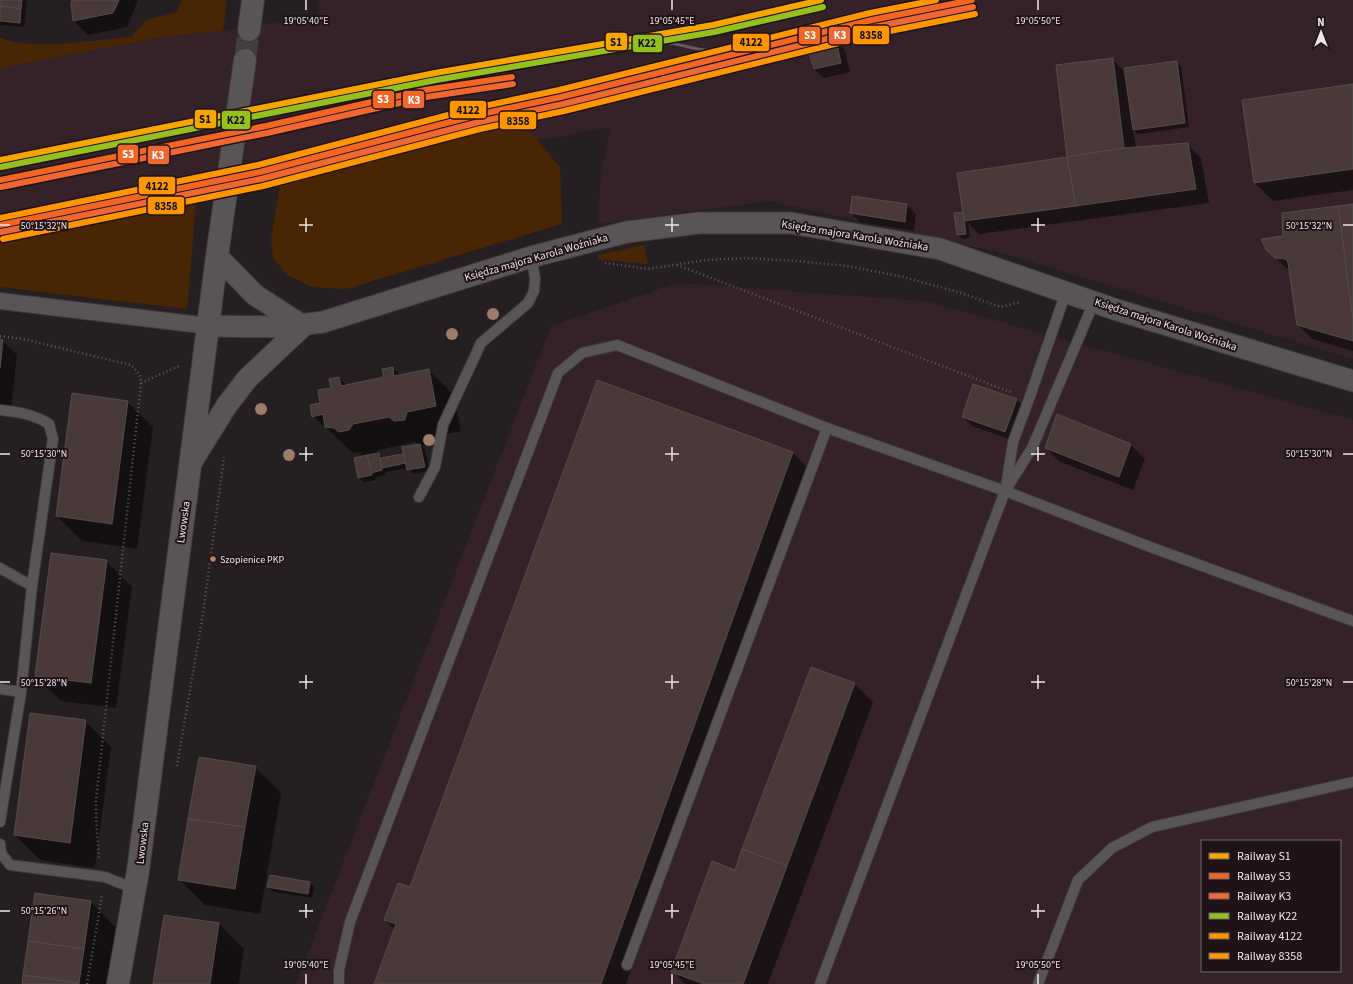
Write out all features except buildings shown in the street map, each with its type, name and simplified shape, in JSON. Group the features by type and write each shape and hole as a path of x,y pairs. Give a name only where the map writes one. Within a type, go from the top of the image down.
{"street":[{"path":"249,30 253,0"},
{"name":"Lwowska","path":"118,984 135,890 217,256 245,60"},
{"name":"Księdza majora Karola Woźniaka","path":"209,326 248,328 303,326 354,313 531,256 582,242 627,232 699,223 791,223 940,249 1094,302 1265,356 1353,381"},
{"path":"217,256 255,295 303,326"},
{"path":"0,301 209,326"},
{"name":"Księdza majora Karola Woźniaka","path":"191,463 227,405 247,379 303,326"}],"lane":[{"path":"419,497 435,467 443,425 481,343 528,303 534,292 535,278 531,256"},
{"path":"820,984 1005,491 1013,442 1030,399 1066,292"},
{"path":"1005,491 1032,448 1094,302"},
{"path":"339,984 339,970 350,922 558,372 582,353 617,345 828,428 1005,491 1153,548 1353,621"},
{"path":"0,410 18,412 39,418 49,424 53,439 32,586 21,692 0,822"},
{"path":"627,965 828,428"},
{"path":"0,568 32,586"},
{"path":"0,689 21,692"},
{"path":"1038,984 1078,880 1112,848 1152,827 1353,782"},
{"path":"0,844 1,853 10,865 105,877 135,890"}],"path":[{"path":"598,262 648,269 706,260 745,258 847,266 910,279 958,292 1001,307 1021,302"},
{"path":"677,265 1030,399"},
{"path":"0,336 23,339 131,365 140,375 141,383 96,800 97,848 105,877 87,984"},
{"path":"141,383 177,366"},
{"path":"177,769 203,614 224,453"}],"shaded area":[{"path":"181,0 227,0 223,31 168,36 0,68 0,38 31,44 65,44 131,37 147,20 177,12"},
{"path":"318,0 1353,0 1353,359 1002,253 770,201 598,224 601,172 611,127 0,238 0,68 168,36 223,31 319,15"},
{"path":"490,116 532,134 560,167 562,224 346,289 312,287 287,275 273,258 271,238 281,181"},
{"path":"196,202 187,309 0,287 0,238"},
{"path":"644,245 648,264 598,259 598,255"},
{"path":"677,283 925,301 1353,420 1353,984 296,984 551,326"}],"tunnel":[{"path":"245,60 249,30"}],"railway":[{"path":"872,20 919,0"},
{"path":"643,37 698,49 734,54"}],"rail line":[{"name":"S1","path":"0,160 435,73 713,25 821,0"},
{"name":"4122","path":"0,218 258,165 475,108 559,90 870,13 936,0"},
{"name":"S3","path":"0,225 260,172 477,115 561,97 872,20 972,0"},
{"name":"K22","path":"1,167 436,80 714,32 823,7"},
{"name":"K3","path":"1,232 261,179 479,122 563,104 874,27 973,7"},
{"name":"8358","path":"3,239 263,186 480,129 564,111 875,34 975,14"},
{"name":"S3","path":"0,180 266,126 425,90 512,77"},
{"name":"K3","path":"1,187 267,133 426,97 513,84"}],"place":[{"name":"Szopienice PKP","path":"213,559"}]}
